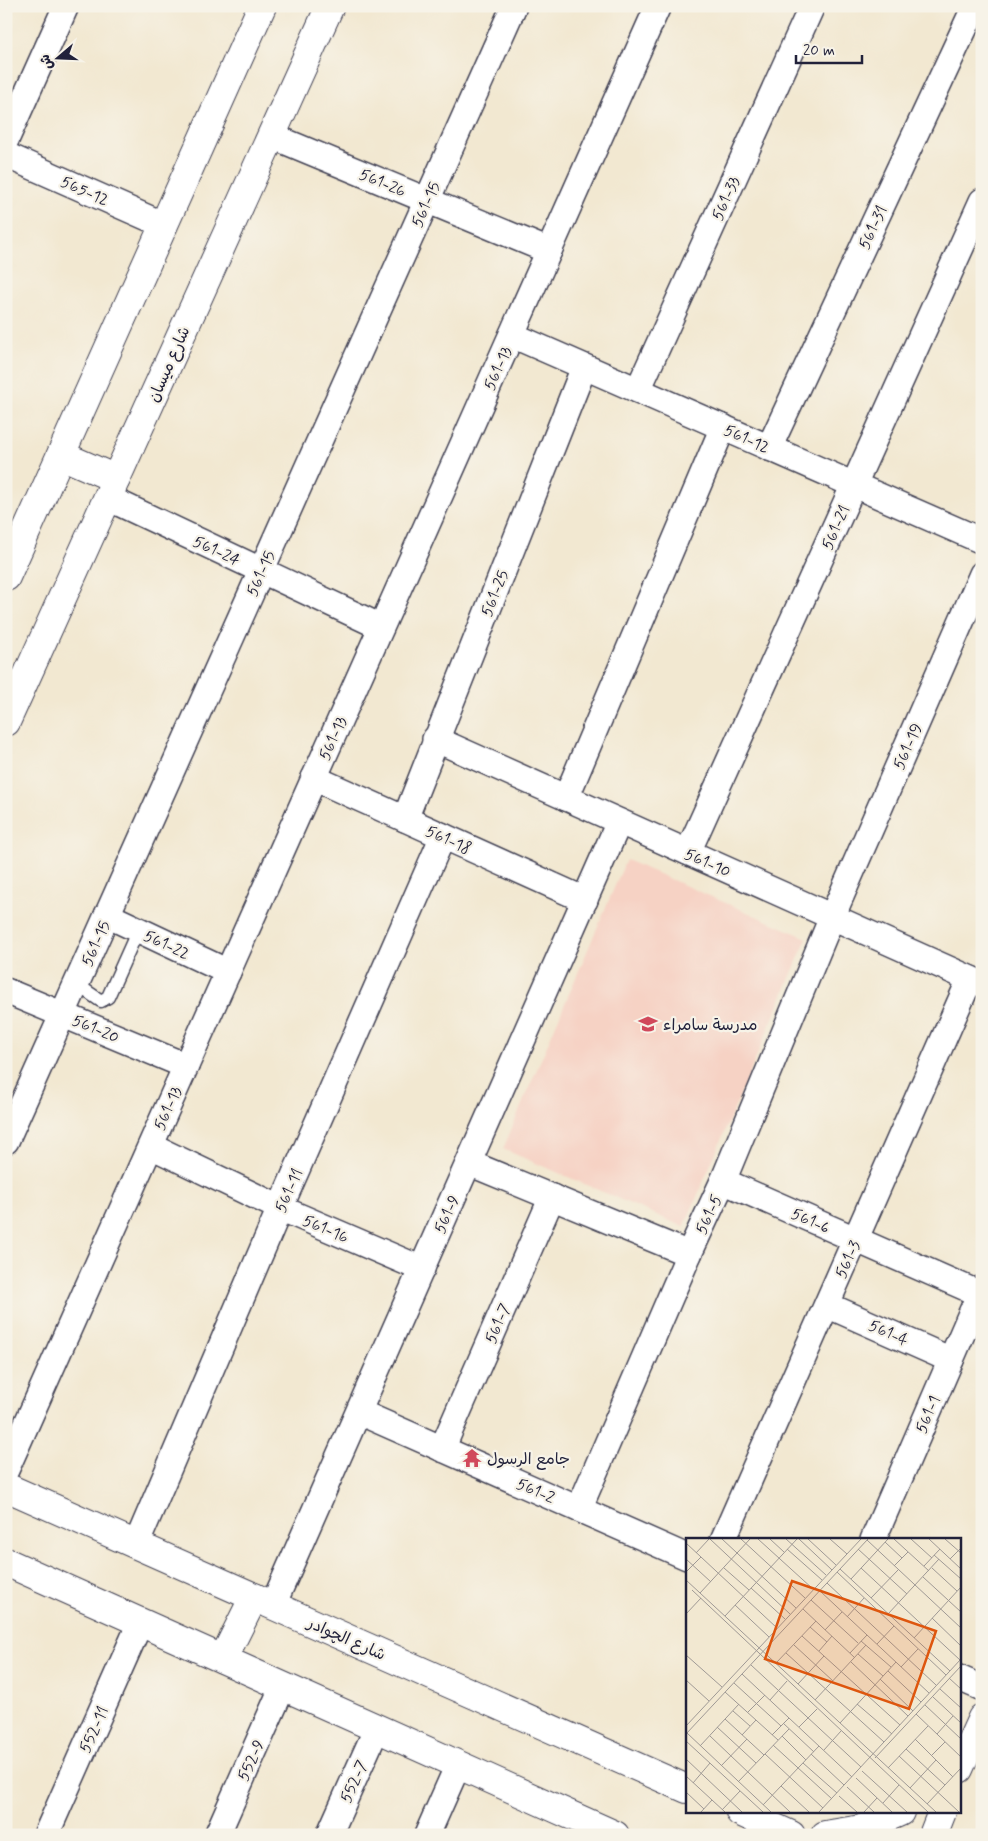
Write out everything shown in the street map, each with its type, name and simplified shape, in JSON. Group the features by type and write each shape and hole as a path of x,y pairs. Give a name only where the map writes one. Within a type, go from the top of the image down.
{"main road":[{"path":"6,576 262,6"},
{"name":"شارع ميسان","path":"6,722 330,6"},
{"path":"60,456 112,488"},
{"name":"شارع الچوادر","path":"6,1487 686,1789"},
{"path":"6,1562 377,1728 600,1832"},
{"path":"223,1659 264,1601"},
{"path":"960,1767 982,1718"},
{"path":"744,1814 791,1835"},
{"path":"825,1835 861,1829 895,1814"},
{"path":"933,1835 941,1814"}],"street":[{"path":"6,140 66,6"},
{"name":"561-15","path":"6,1141 514,6"},
{"name":"561-13","path":"6,1470 658,6"},
{"name":"561-33","path":"638,390 812,6"},
{"name":"561-31","path":"769,448 975,6"},
{"name":"561-26","path":"272,136 549,251"},
{"name":"565-12","path":"6,155 164,225"},
{"name":"561-21","path":"688,852 982,202"},
{"name":"561-12","path":"512,335 982,541"},
{"name":"561-25","path":"404,819 584,367"},
{"path":"566,798 723,427"},
{"name":"561-24","path":"112,488 261,571 382,628"},
{"name":"561-19","path":"832,917 982,574"},
{"name":"561-10","path":"435,739 976,981"},
{"name":"561-18","path":"314,778 585,900"},
{"name":"561-9","path":"264,1601 359,1412 619,822"},
{"name":"561-11","path":"136,1544 280,1208 443,836"},
{"name":"561-22","path":"107,915 228,972"},
{"name":"561-5","path":"579,1509 689,1254 723,1181 832,917"},
{"name":"561-3","path":"725,1538 827,1304 976,981"},
{"name":"561-20","path":"6,991 63,1013 186,1066"},
{"name":"561-16","path":"150,1146 280,1208 422,1269"},
{"path":"468,1163 689,1254"},
{"name":"561-6","path":"723,1181 856,1240 981,1292"},
{"name":"561-7","path":"442,1449 552,1197"},
{"name":"561-1","path":"874,1538 981,1292"},
{"name":"561-4","path":"827,1304 951,1360"},
{"name":"561-2","path":"359,1412 686,1557"},
{"name":"552-11","path":"46,1835 140,1622"},
{"path":"960,1678 982,1688"},
{"name":"552-9","path":"217,1835 283,1686"},
{"name":"552-7","path":"330,1835 377,1728"},
{"path":"427,1835 458,1765"}],"lane":[{"path":"76,984 100,1001 108,997 138,930"}],"shaded area":[{"path":"626,860 807,938 684,1227 503,1149"}],"place":[{"name":"مدرسة سامراء","path":"648,1024"},
{"name":"جامع الرسول","path":"472,1458"}]}
